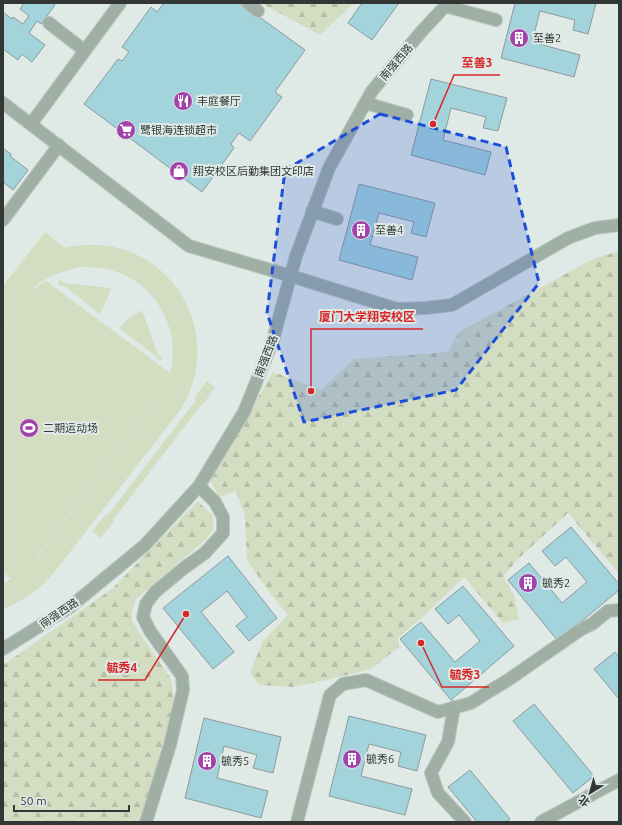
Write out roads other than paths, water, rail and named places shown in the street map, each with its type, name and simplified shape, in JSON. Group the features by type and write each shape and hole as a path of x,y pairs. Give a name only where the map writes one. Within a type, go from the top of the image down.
{"street":[{"path":"31,124 120,3"},
{"path":"248,3 258,11"},
{"path":"446,5 496,20"},
{"name":"南强西路","path":"3,649 70,607 145,545 199,486 244,412 272,343 296,256 329,168 372,91 421,32 446,5"},
{"path":"49,23 85,51"},
{"path":"3,103 189,246 397,309 452,305 568,238 594,228 619,225"},
{"path":"365,103 407,115"},
{"path":"3,220 59,145"},
{"path":"312,211 337,219"},
{"path":"146,822 170,745 183,690 182,676 150,631 143,617 146,604 155,592 205,553 223,533 223,517 215,502 199,486"},
{"path":"297,822 330,696 342,684 366,680 438,712 454,708 471,703 508,680 580,630 592,624 608,611 619,610"},
{"path":"454,708 448,742 431,773 438,793 465,822"},
{"path":"541,822 619,780"}],"place":[{"name":"至善2","path":"519,38"},
{"name":"丰庭餐厅","path":"183,101"},
{"name":"至善3","path":"433,124"},
{"name":"鹭银海连锁超市","path":"126,130"},
{"name":"翔安校区后勤集团文印店","path":"179,171"},
{"name":"至善4","path":"361,230"},
{"name":"厦门大学翔安校区","path":"311,391"},
{"name":"二期运动场","path":"29,428"},
{"name":"毓秀2","path":"528,583"},
{"name":"毓秀4","path":"186,614"},
{"name":"毓秀3","path":"421,643"},
{"name":"毓秀6","path":"352,759"},
{"name":"毓秀5","path":"207,761"}]}
